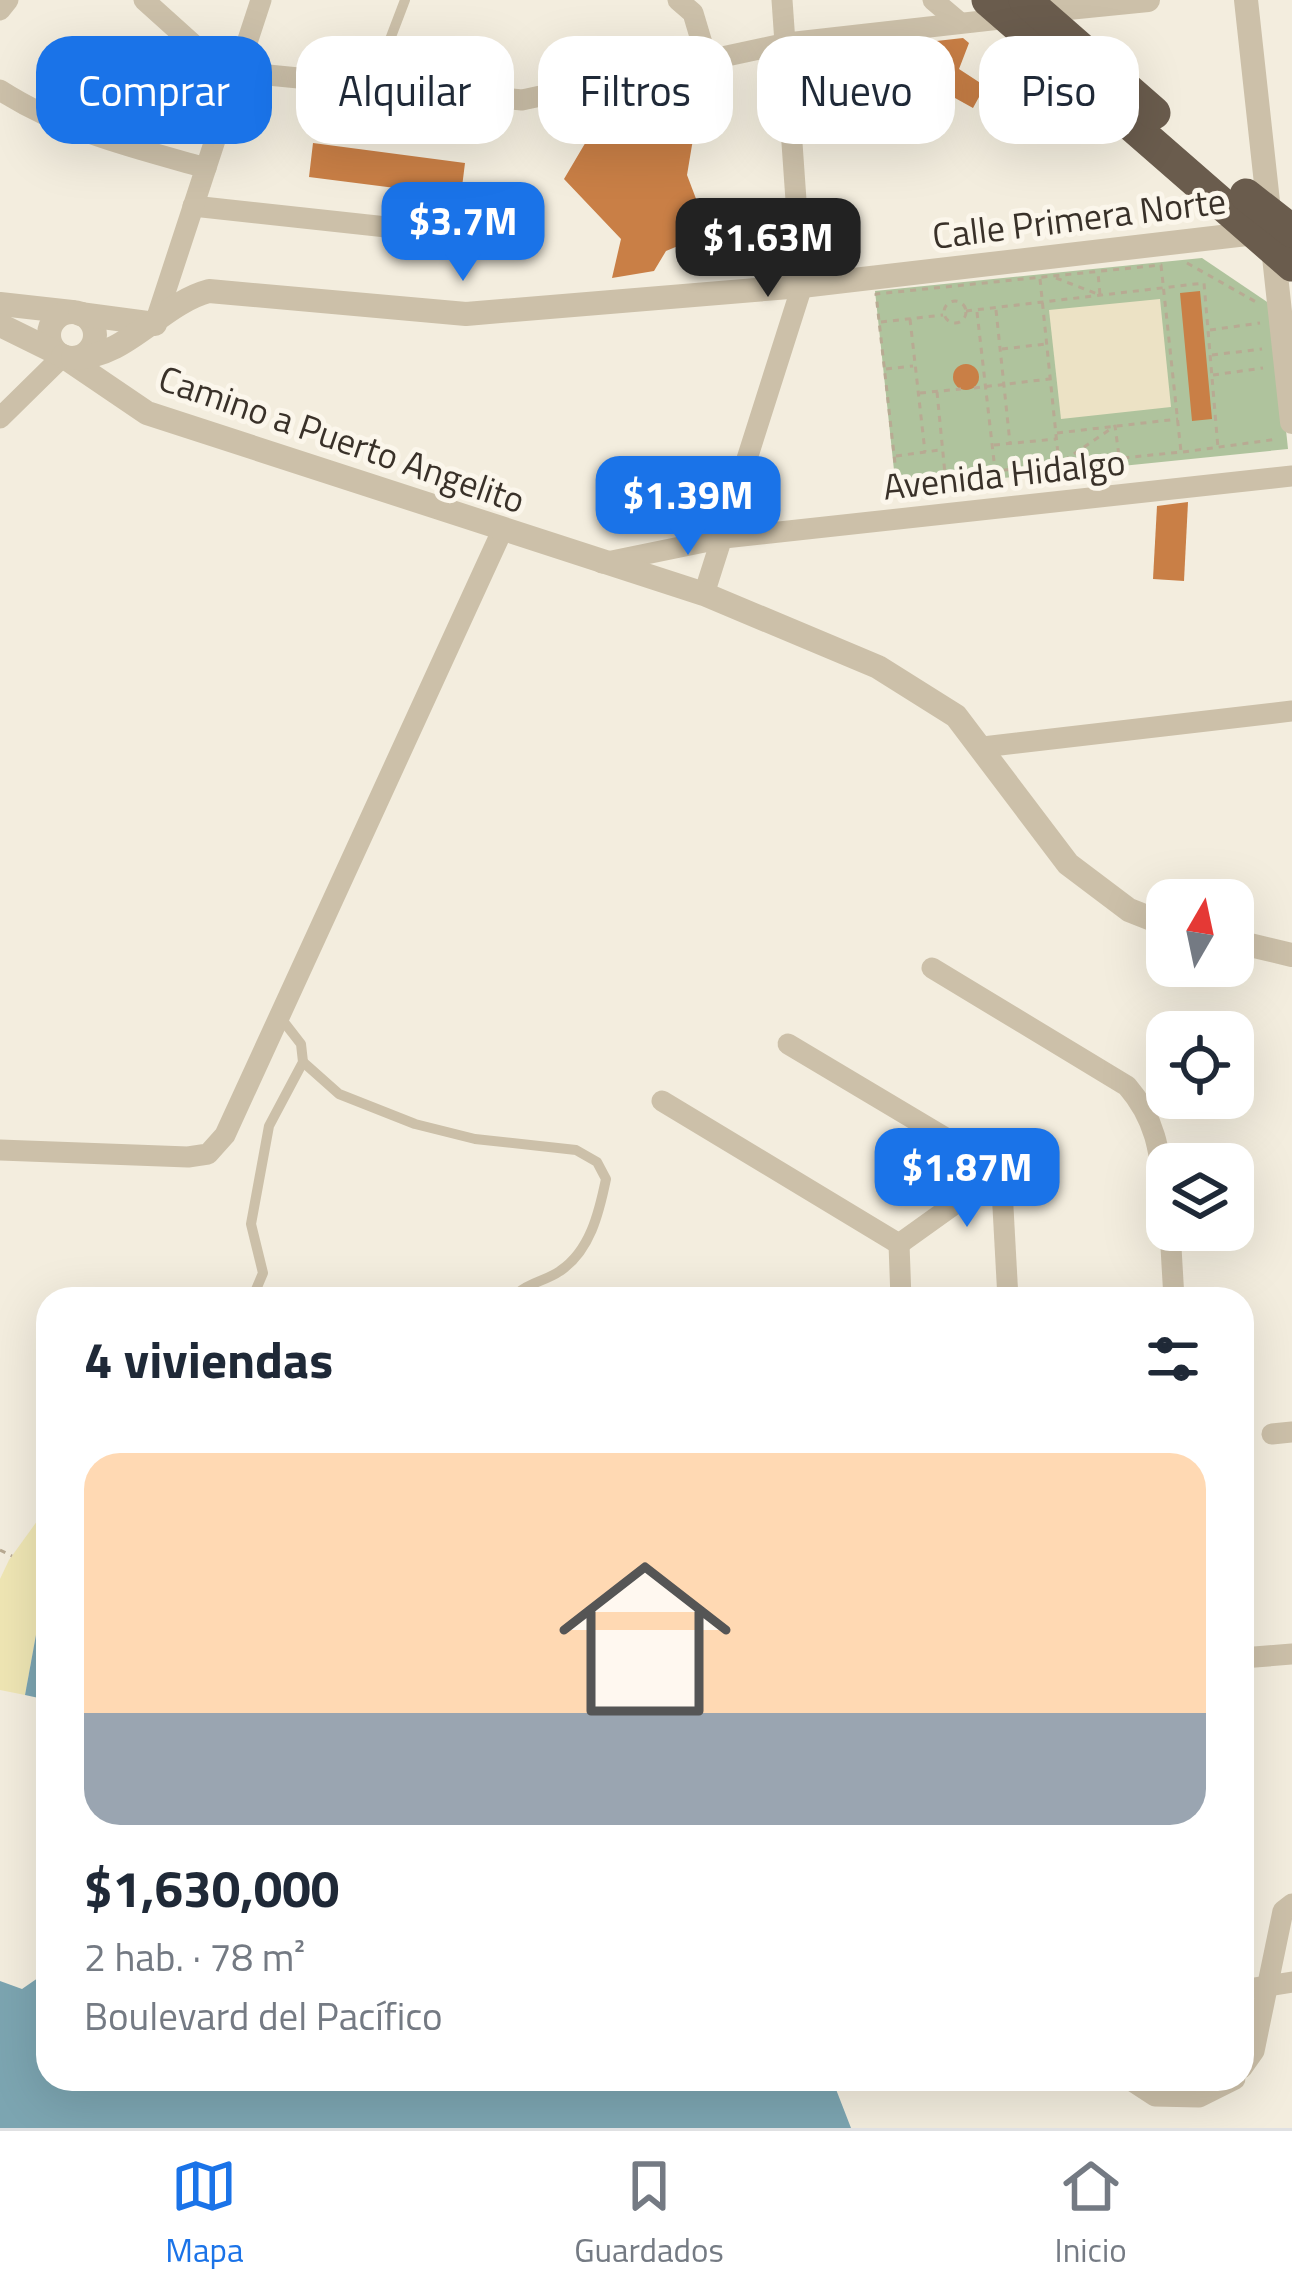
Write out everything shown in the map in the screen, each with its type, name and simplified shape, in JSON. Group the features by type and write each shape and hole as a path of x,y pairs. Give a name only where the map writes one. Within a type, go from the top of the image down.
{"highway":[{"path":"1015,7 1280,235"}],"street":[{"path":"0,10 8,0"},
{"path":"144,0 188,36"},
{"path":"249,36 260,0"},
{"path":"678,0 693,13 700,36"},
{"path":"782,0 786,36"},
{"path":"933,0 959,22"},
{"path":"844,36 959,22 1015,7 1148,0"},
{"path":"1246,0 1280,235 1284,423"},
{"path":"0,90 35,113 96,137 206,168"},
{"path":"0,304 155,324 214,144"},
{"path":"704,594 802,286 793,144"},
{"path":"193,206 451,234"},
{"name":"Calle Primera Norte","path":"80,357 155,324 193,295 209,291 466,314 802,286 1280,235"},
{"path":"0,418 80,357 91,323 77,313 59,316 50,329 51,344 80,357"},
{"name":"Camino a Puerto Angelito","path":"0,325 80,357 147,413 704,594 824,643 919,689 956,716 983,747 1069,864 1129,910 1146,917"},
{"name":"Avenida Hidalgo","path":"602,563 724,538 1292,476"},
{"path":"0,1150 188,1157 208,1154 225,1135 502,531"},
{"path":"983,747 1292,711"},
{"path":"1254,946 1292,955"},
{"path":"932,968 1127,1086 1148,1109 1156,1143"},
{"path":"788,1044 1001,1171"},
{"path":"662,1101 899,1244"},
{"path":"899,1244 1001,1171"},
{"path":"1001,1171 1007,1287"},
{"path":"899,1244 901,1287"},
{"path":"1171,1251 1173,1287"},
{"path":"1254,1657 1292,1654"},
{"path":"1254,2051 1283,1911 1292,1904"},
{"path":"1254,1989 1292,1982"},
{"path":"1147,2091 1155,2096 1199,2097 1211,2091"}],"lane":[{"path":"392,36 405,0"},
{"path":"257,1287 263,1273 251,1224 269,1126 303,1062 301,1044 279,1016"},
{"path":"303,1062 338,1094 415,1124 475,1139 548,1144 576,1150 597,1162 607,1179 584,1248 562,1270 525,1287"}],"path":[{"path":"1263,306 1190,263 876,294 897,481 1278,441 1284,423"},
{"path":"1161,265 1181,452"},
{"path":"1097,272 1100,295"},
{"path":"1050,276 1100,295"},
{"path":"1040,277 1059,464"},
{"path":"879,322 945,315 957,323 967,311 1204,284 1218,448"},
{"path":"945,315 951,302 962,303 967,311"},
{"path":"995,308 1010,443"},
{"path":"976,310 995,470"},
{"path":"910,319 925,452"},
{"path":"1208,330 1265,323"},
{"path":"1000,349 1046,344"},
{"path":"1210,355 1268,349"},
{"path":"885,369 916,366"},
{"path":"1212,375 1270,368"},
{"path":"974,388 1050,379"},
{"path":"919,394 961,389"},
{"path":"937,392 946,476"},
{"path":"992,445 1178,419"},
{"path":"1115,426 1119,458"},
{"path":"1059,464 1115,426"},
{"path":"895,456 943,450"},
{"path":"0,1550 12,1556"}],"green space":[{"path":"1202,258 1273,306 1288,449 896,489 875,291"}],"sand":[{"path":"36,1523 36,1635 25,1695 0,1690 0,1579"}],"shaded area":[{"path":"1160,299 1171,407 1061,419 1049,310"}],"water":[{"path":"36,1635 36,1697 25,1695"},
{"path":"36,1979 36,2091 837,2091 851,2128 0,2128 0,1981 22,1989"}],"building":[{"path":"955,39 969,43 959,69 979,82 973,108 955,98"},
{"path":"313,144 465,163 459,211 409,205 411,190 309,177"},
{"path":"585,144 692,144 687,175 698,204 724,239 690,241 666,251 654,271 612,278 621,239 564,179"},
{"path":"1200,291 1212,419 1192,421 1180,293"},
{"path":"966,364 979,377 966,390 953,377"},
{"path":"1188,502 1184,581 1153,579 1157,506"}]}
